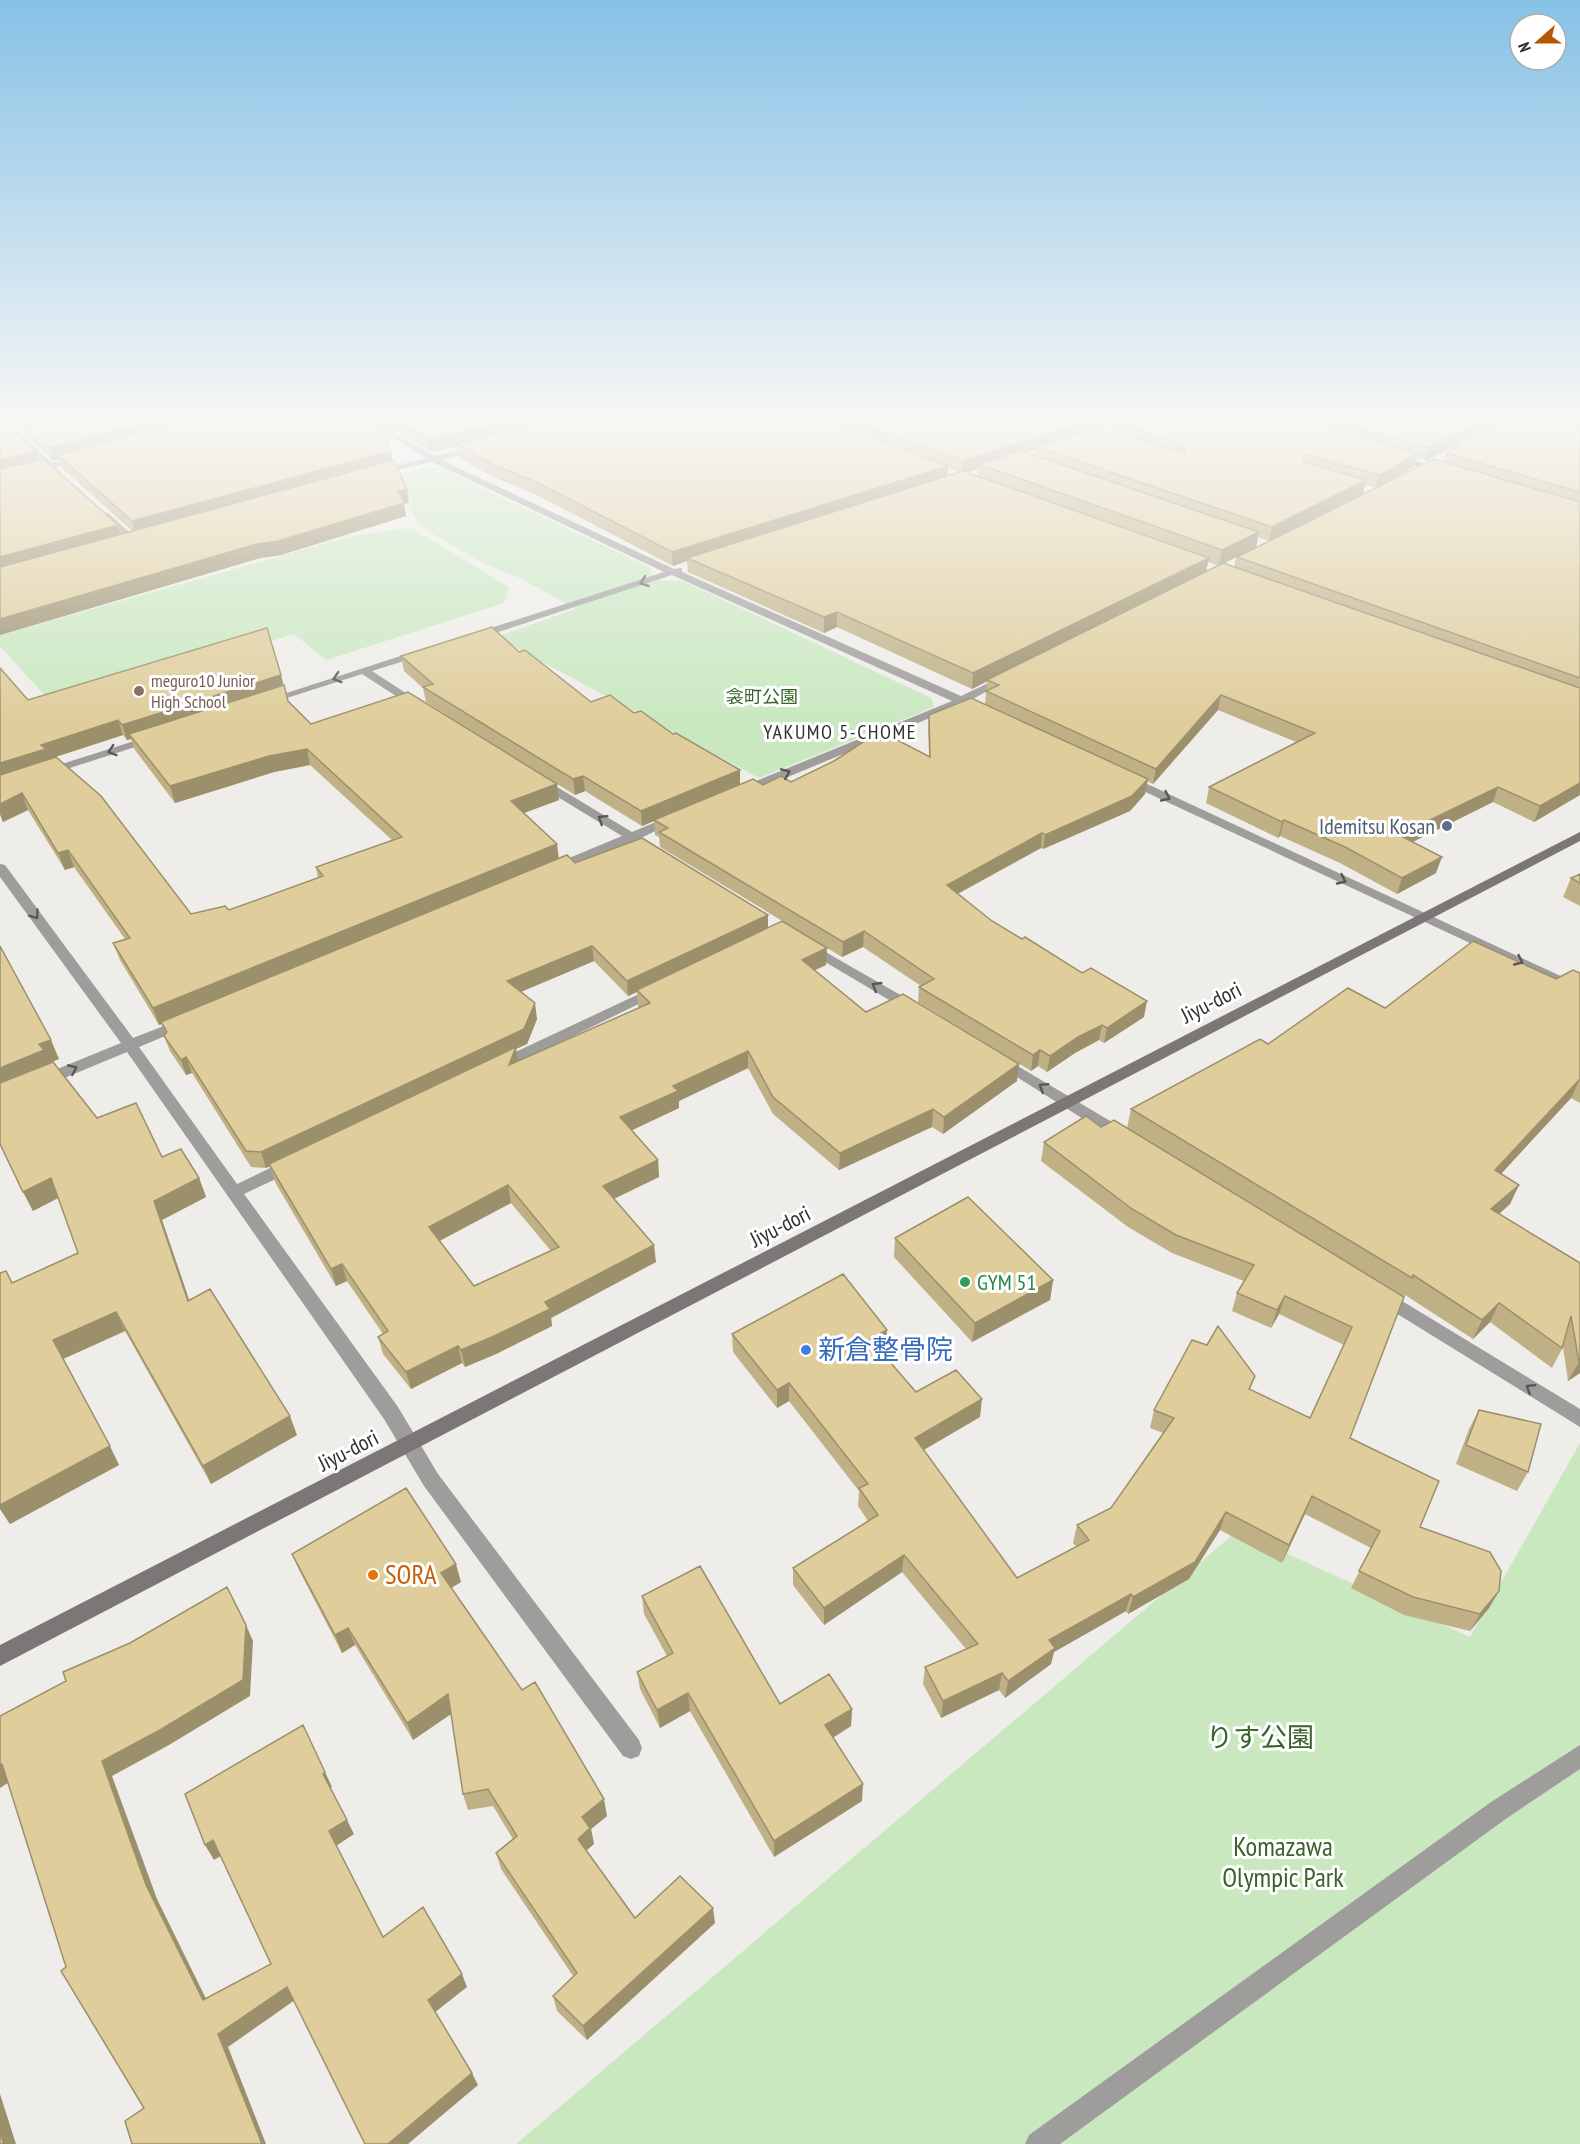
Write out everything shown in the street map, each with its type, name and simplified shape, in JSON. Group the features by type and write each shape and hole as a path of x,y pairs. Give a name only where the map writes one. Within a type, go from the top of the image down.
{"main road":[{"name":"Jiyu-dori","path":"0,1656 1580,836"}],"street":[{"path":"114,522 134,540"},
{"path":"567,522 966,703"},
{"path":"123,544 145,537"},
{"path":"465,639 687,566"},
{"path":"261,703 431,649"},
{"path":"363,670 432,714"},
{"path":"728,797 966,703 1014,674"},
{"path":"34,776 159,736"},
{"path":"531,776 650,848"},
{"path":"1120,776 1580,990"},
{"path":"543,874 684,815"},
{"path":"0,868 130,1045 391,1413 431,1480 631,1748"},
{"path":"793,936 927,1017"},
{"path":"482,1074 675,981"},
{"path":"33,1086 195,1018"},
{"path":"988,1054 1131,1142"},
{"path":"234,1192 309,1156"},
{"path":"1373,1290 1580,1419"},
{"path":"1038,2144 1489,1817 1580,1756"}],"green space":[{"name":"衾町公園","path":"418,522 554,522 651,568 651,574 663,581 683,581 931,698 934,707 759,778 496,637 576,609 520,578 483,563 416,524"},
{"path":"411,528 509,587 504,603 326,660 294,634 56,708 0,646 0,635 356,535"},
{"name":"Komazawa Olympic Park","path":"1580,1443 1580,2144 516,2144 1237,1531 1470,1637"}],"building":[{"path":"0,522 115,522 118,525 0,557"},
{"path":"166,522 341,522 278,541 257,544 0,619 0,567"},
{"path":"614,522 768,522 672,552"},
{"path":"801,522 1107,522 1209,558 973,673 837,612 824,617 687,558"},
{"path":"1143,522 1230,522 1259,532 1222,550"},
{"path":"1257,522 1282,522 1272,527"},
{"path":"1307,522 1580,522 1580,678 1237,557"},
{"path":"1223,563 1580,688 1580,783 1540,806 1498,787 1399,835 1442,857 1402,878 1345,847 1284,820 1282,822 1209,787 1315,733 1221,695 1156,769 986,691 999,685 987,680"},
{"path":"492,627 519,652 525,650 591,702 610,695 634,713 641,711 673,734 676,733 740,770 641,811 583,776 573,779 423,687 433,684 401,656"},
{"path":"267,628 281,675 122,725 118,720 41,745 46,749 0,763 0,668 28,700"},
{"path":"284,685 288,701 311,724 408,692 557,784 511,801 557,844 153,1008 113,943 130,938 68,850 58,853 22,793 0,804 0,775 56,757 101,796 191,914 225,906 229,910 323,876 316,867 402,837 307,749 269,756 170,786 129,734"},
{"path":"971,698 1148,779 1132,796 1045,835 1042,833 947,885 992,921 1022,939 1025,937 1082,973 1091,968 1147,1001 1107,1028 1102,1025 1078,1037 1050,1056 1040,1050 1033,1055 919,987 934,979 864,931 843,942 659,832 668,828 654,820 753,779 763,785 781,776 791,782 834,761 880,731 930,757 929,715"},
{"path":"642,838 768,915 627,981 592,946 507,981 535,1003 524,1029 261,1152 246,1151 186,1057 181,1060 164,1036 167,1032 161,1022 567,855 575,863"},
{"path":"1580,874 1580,883 1571,878"},
{"path":"782,921 827,948 802,960 866,1012 903,994 1019,1064 944,1117 933,1109 840,1153 773,1097 748,1051 673,1086 678,1091 620,1117 658,1160 603,1186 654,1245 545,1302 550,1309 461,1350 458,1346 406,1372 378,1337 388,1331 342,1264 331,1269 269,1164 516,1047 509,1065 650,1003 637,990","holes":["508,1185 559,1247 474,1286 429,1227"]},
{"path":"1473,941 1556,979 1573,970 1580,973 1580,1079 1495,1170 1519,1185 1491,1209 1580,1263 1580,1362 1571,1316 1562,1348 1499,1303 1482,1320 1413,1275 1412,1278 1131,1109 1260,1039 1268,1044 1348,988 1385,1008"},
{"path":"0,946 51,1040 39,1044 44,1050 0,1068"},
{"path":"53,1062 97,1118 136,1103 162,1157 181,1149 199,1178 154,1201 188,1301 210,1289 290,1416 203,1466 116,1312 53,1340 110,1446 0,1505 0,1273 6,1271 12,1283 78,1253 51,1178 23,1192 0,1144 0,1083"},
{"path":"1086,1116 1101,1127 1114,1120 1404,1297 1350,1438 1439,1481 1420,1527 1490,1552 1501,1571 1499,1591 1480,1614 1413,1597 1359,1571 1380,1531 1312,1496 1289,1545 1226,1512 1195,1562 1133,1597 1131,1594 1049,1640 1055,1648 1008,1681 1002,1673 943,1701 925,1667 978,1644 904,1555 824,1608 793,1568 878,1515 859,1488 868,1484 789,1383 777,1390 732,1334 843,1274 887,1330 870,1339 916,1392 956,1370 982,1399 915,1438 1017,1578 1089,1540 1077,1525 1111,1508 1174,1418 1154,1410 1192,1340 1207,1345 1218,1326 1255,1376 1249,1389 1310,1418 1352,1327 1285,1296 1277,1310 1237,1293 1254,1265 1176,1235 1132,1209 1044,1142"},
{"path":"968,1197 1053,1280 975,1323 895,1238"},
{"path":"1479,1410 1541,1424 1528,1472 1466,1445"},
{"path":"406,1488 456,1564 441,1573 522,1690 535,1682 604,1799 582,1817 590,1828 578,1839 635,1918 680,1876 713,1908 583,2026 553,1996 577,1973 496,1853 517,1836 488,1789 463,1794 448,1694 407,1723 348,1628 335,1635 292,1554"},
{"path":"700,1566 780,1704 829,1674 852,1709 825,1725 863,1784 774,1841 688,1693 657,1710 637,1672 673,1653 642,1596"},
{"path":"227,1587 246,1625 243,1680 160,1730 102,1761 146,1885 203,2000 271,1964 213,1840 205,1845 185,1794 303,1725 325,1772 323,1774 347,1820 329,1831 383,1937 423,1907 462,1974 428,2000 472,2073 388,2144 365,2144 287,1987 218,2034 262,2144 132,2144 125,2121 144,2108 61,1971 66,1967 2,1764 0,1765 0,1716 66,1681 63,1672 130,1643"}],"place":[{"name":"meguro10 Junior High School","path":"139,691"},
{"name":"Idemitsu Kosan","path":"1447,826"},
{"name":"GYM 51","path":"965,1282"},
{"name":"新倉整骨院","path":"806,1350"},
{"name":"SORA","path":"373,1575"}],"district":[{"name":"YAKUMO 5-CHOME","path":"840,732"}],"park label":[{"name":"りす公園","path":"1260,1738"}]}
